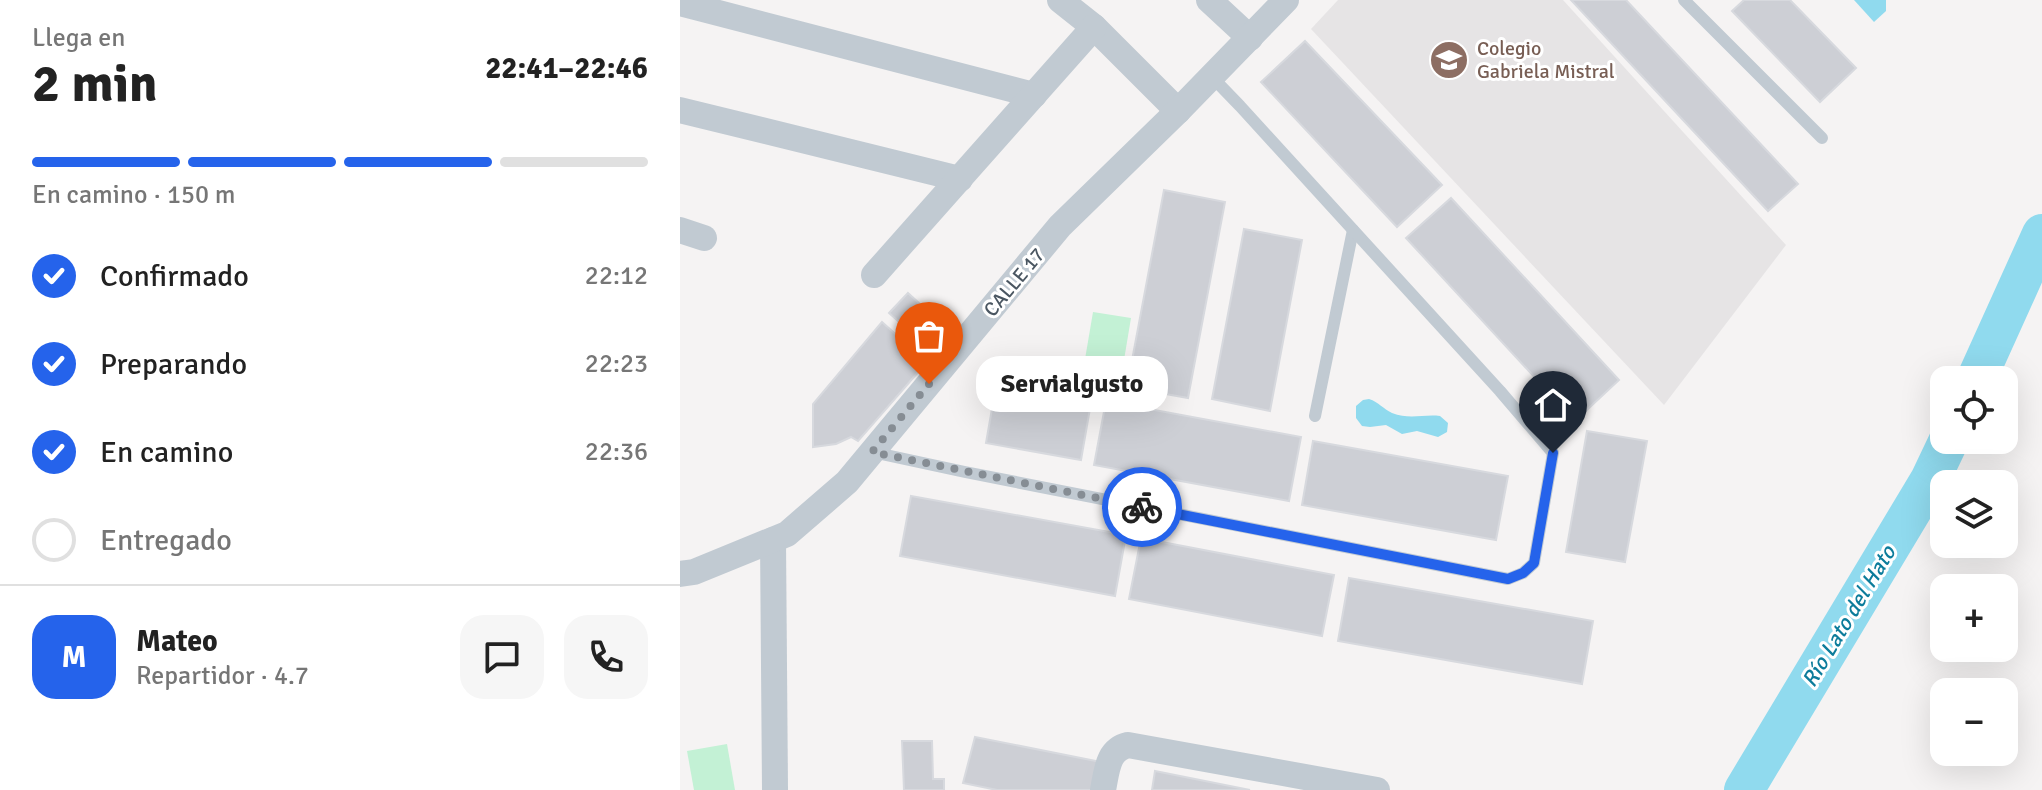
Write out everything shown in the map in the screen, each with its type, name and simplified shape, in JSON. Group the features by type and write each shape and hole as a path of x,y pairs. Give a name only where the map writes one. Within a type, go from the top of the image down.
{"street":[{"path":"1060,0 1094,27 1178,111"},
{"path":"1209,0 1250,38"},
{"name":"CALLE 17","path":"687,573 787,534 847,482 1060,226 1286,0"},
{"path":"680,3 1034,95"},
{"path":"874,275 1094,27"},
{"path":"680,110 960,179"},
{"path":"773,540 775,790"},
{"path":"1103,790 1110,756 1118,747 1128,745 1377,790"}],"lane":[{"path":"1684,0 1822,138"},
{"path":"872,452 1508,579 1523,573 1534,563 1553,453 1212,77"},
{"path":"1315,416 1353,230"}],"shaded area":[{"path":"1338,0 1563,0 1786,245 1664,405 1311,29"}],"green space":[{"path":"1093,312 1131,318 1121,378 1083,371"},
{"path":"727,744 735,790 694,790 687,751"}],"water":[{"path":"1854,0 1886,0 1886,11 1874,22"},
{"path":"1369,399 1399,415 1440,416 1448,423 1447,432 1438,437 1417,431 1402,434 1386,425 1362,426 1356,418 1356,406"}],"building":[{"path":"1571,0 1626,0 1798,184 1768,211"},
{"path":"1744,0 1790,0 1856,68 1820,102 1732,11"},
{"path":"1305,41 1442,185 1397,227 1261,82"},
{"path":"1164,190 1225,202 1188,398 1127,387"},
{"path":"1451,198 1619,380 1575,421 1406,238"},
{"path":"1244,229 1302,240 1270,411 1212,399"},
{"path":"908,293 953,334 935,354 889,313"},
{"path":"882,322 927,362 858,441 851,437 836,444 813,447 813,404"},
{"path":"997,380 1092,397 1081,460 986,443"},
{"path":"1106,401 1301,437 1289,501 1094,465"},
{"path":"1587,431 1647,441 1625,562 1566,552"},
{"path":"1313,441 1508,476 1496,540 1302,505"},
{"path":"911,496 1126,535 1115,596 900,556"},
{"path":"1141,538 1334,575 1322,636 1129,599"},
{"path":"1349,578 1593,621 1582,684 1338,641"},
{"path":"975,737 1101,762 1094,790 997,790 963,783"},
{"path":"902,741 932,741 933,779 944,779 944,790 904,790"},
{"path":"1155,771 1250,790 1152,790"}],"waterway":[{"name":"Río Lato del Hato","path":"1982,366 2042,234"},
{"name":"Río Lato del Hato","path":"1744,790 1930,480 1942,454"}],"way so far":[{"path":"929,384 872,452 1142,507"}],"place":[{"name":"Colegio Gabriela Mistral","path":"1449,60"},
{"name":"Servialgusto","path":"929,384"}],"route":[{"path":"1142,507 1508,579 1523,573 1534,563 1553,453"}]}
